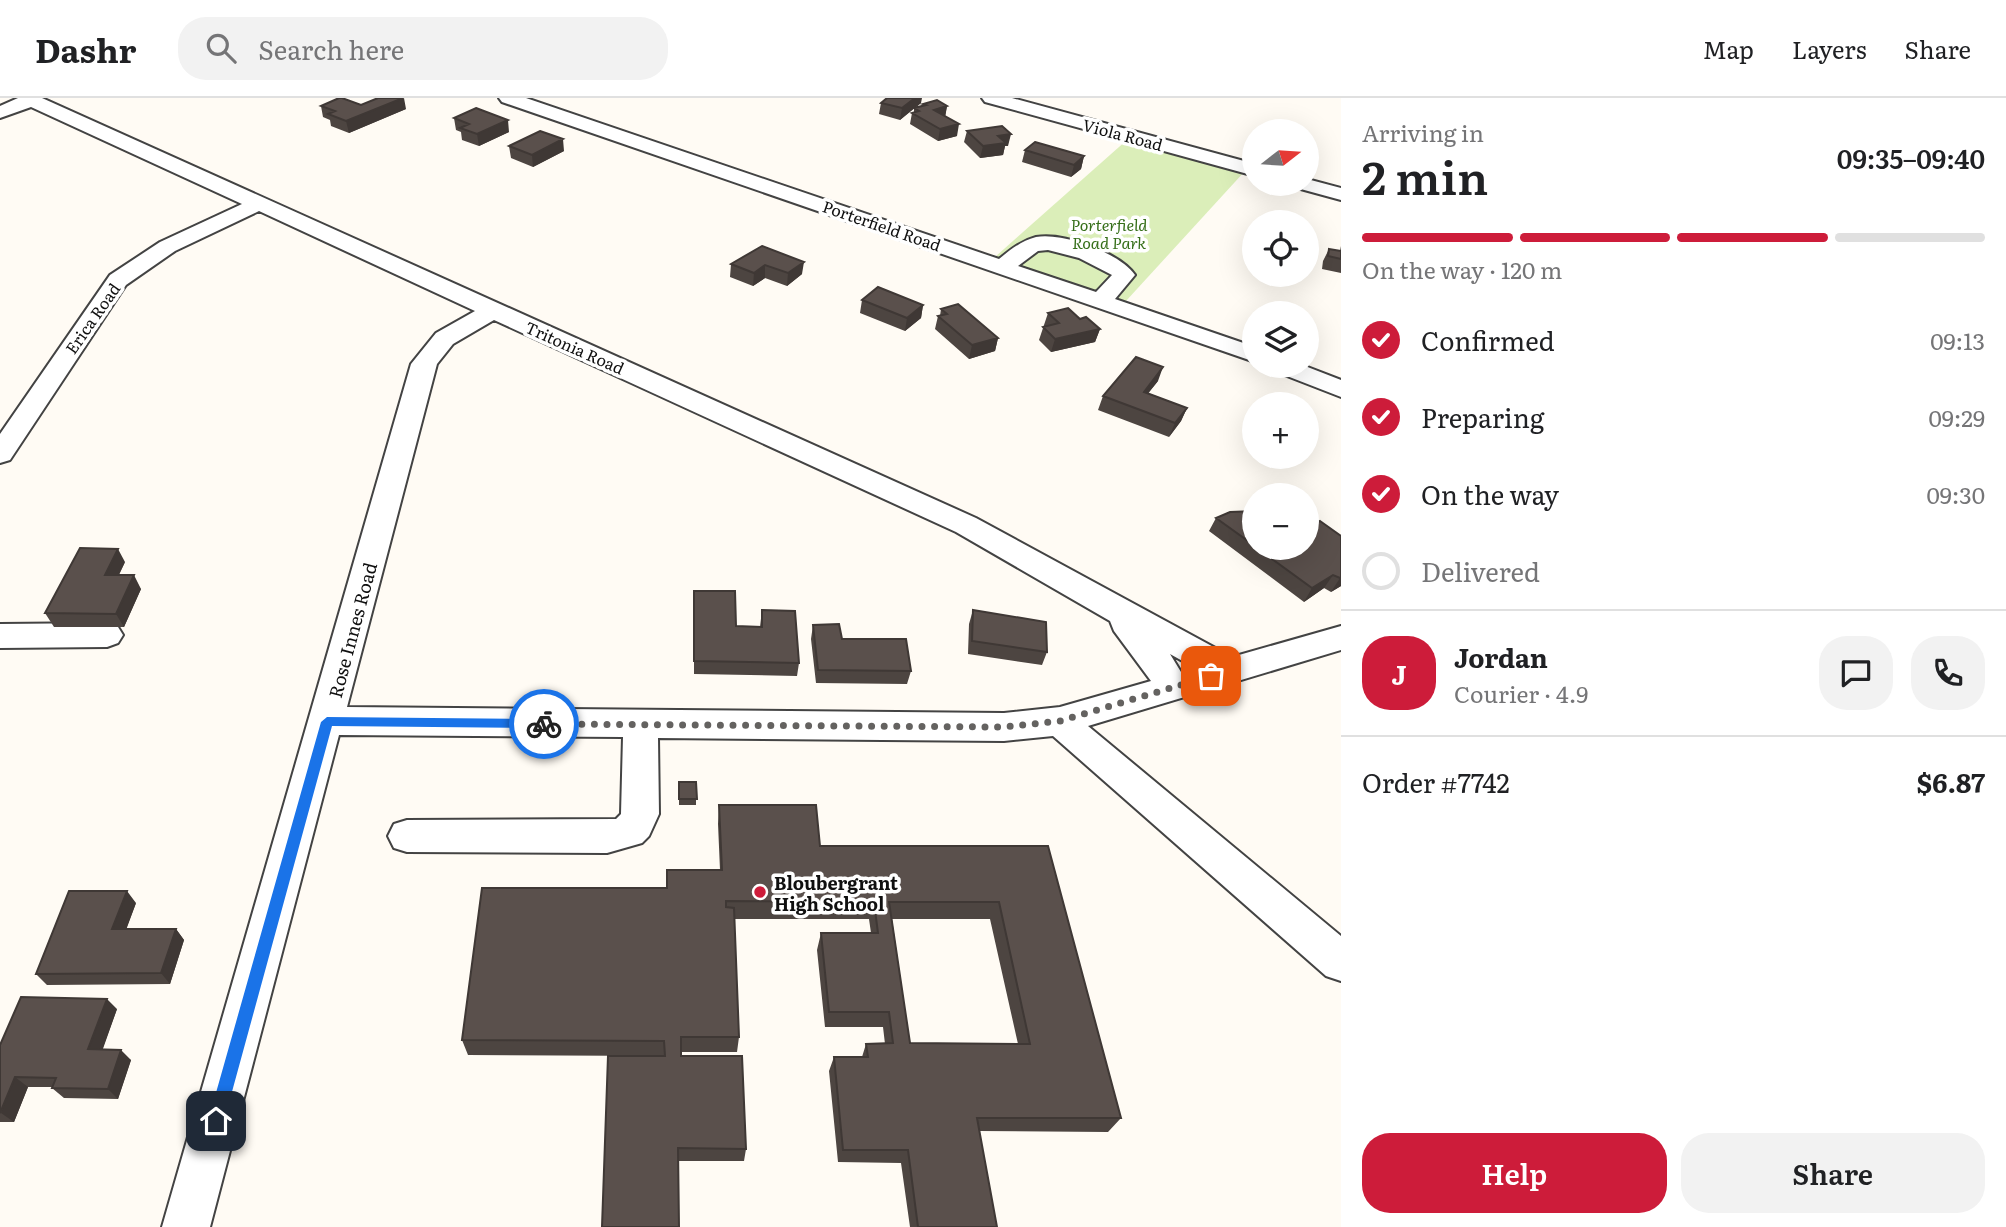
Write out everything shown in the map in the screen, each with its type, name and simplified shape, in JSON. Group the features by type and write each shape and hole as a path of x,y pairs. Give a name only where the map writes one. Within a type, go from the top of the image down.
{"street":[{"name":"Porterfield Road","path":"508,98 1004,266 1242,350"},
{"name":"Viola Road","path":"991,98 1242,166"},
{"path":"0,112 30,99"},
{"name":"Tritonia Road","path":"30,99 967,525 1115,610 1229,671"},
{"path":"1320,188 1341,194"},
{"name":"Erica Road","path":"0,454 118,280 141,260 163,247 258,204"},
{"path":"1004,266 1028,247 1042,242 1117,264 1124,275 1102,300"},
{"name":"Rose Innes Road","path":"186,1227 428,353 439,341 494,310"},
{"path":"1313,378 1338,388 1338,367 1319,358"},
{"name":"Tritonia Road","path":"1115,610 1156,660 1173,688"},
{"path":"0,636 107,635"},
{"path":"327,722 1004,727 1060,721 1341,638"},
{"path":"1060,721 1091,751 1341,962"},
{"path":"407,836 607,837 629,832 638,822 640,814 641,724"}],"green space":[{"name":"Porterfield Road Park","path":"1128,139 1242,170 1242,174 1126,301 995,257"}],"building":[{"path":"339,98 361,105 378,98 403,98 346,121 328,114 335,111 321,106"},
{"path":"887,98 915,98 902,108 881,103"},
{"path":"937,100 947,106 934,110 959,124 940,129 912,113 919,111 914,108"},
{"path":"476,108 508,120 477,134 460,128 469,124 454,118"},
{"path":"1002,126 1011,134 998,136 1006,143 983,146 967,131"},
{"path":"540,131 563,139 532,155 509,146"},
{"path":"1035,142 1084,156 1074,165 1025,150"},
{"path":"762,246 804,262 788,273 765,265 754,273 731,264"},
{"path":"1329,249 1341,251 1341,259 1328,256"},
{"path":"878,287 923,305 907,318 862,300"},
{"path":"958,304 998,338 972,345 938,316 947,314 941,309"},
{"path":"1068,308 1080,319 1086,317 1100,329 1055,339 1043,327 1059,323 1048,313"},
{"path":"1136,357 1163,367 1144,392 1187,408 1175,423 1103,396"},
{"path":"1230,512 1242,512 1242,537 1216,518"},
{"path":"1319,522 1341,536 1341,578 1333,575 1312,588 1274,560 1319,560"},
{"path":"80,548 118,549 105,575 134,575 116,614 45,613"},
{"path":"694,591 735,591 736,626 762,627 762,610 795,611 799,663 694,661"},
{"path":"973,610 1046,622 1047,652 972,641"},
{"path":"839,624 842,639 906,639 911,671 818,670 813,625"},
{"path":"679,782 696,782 697,799 679,799"},
{"path":"719,805 816,805 820,846 1048,846 1121,1118 977,1118 997,1227 918,1227 908,1150 843,1150 834,1057 868,1057 866,1044 893,1043 889,1012 829,1012 821,933 878,933 874,902 726,901 726,907 734,908 739,1037 681,1037 681,1056 742,1056 746,1149 678,1148 679,1227 602,1227 608,1056 665,1056 664,1041 462,1040 482,888 667,888 667,870 722,870","holes":["889,902 999,902 1030,1044 910,1043"]},
{"path":"69,891 127,891 112,929 176,929 161,973 36,974"},
{"path":"21,997 107,999 88,1049 121,1050 108,1089 52,1088 56,1078 15,1077 0,1113 0,1045"}],"way so far":[{"path":"544,724 1004,727 1060,721 1211,676"}],"place":[{"name":"Bloubergrant High School","path":"760,892"}],"route":[{"path":"216,1121 327,722 544,724"}]}
